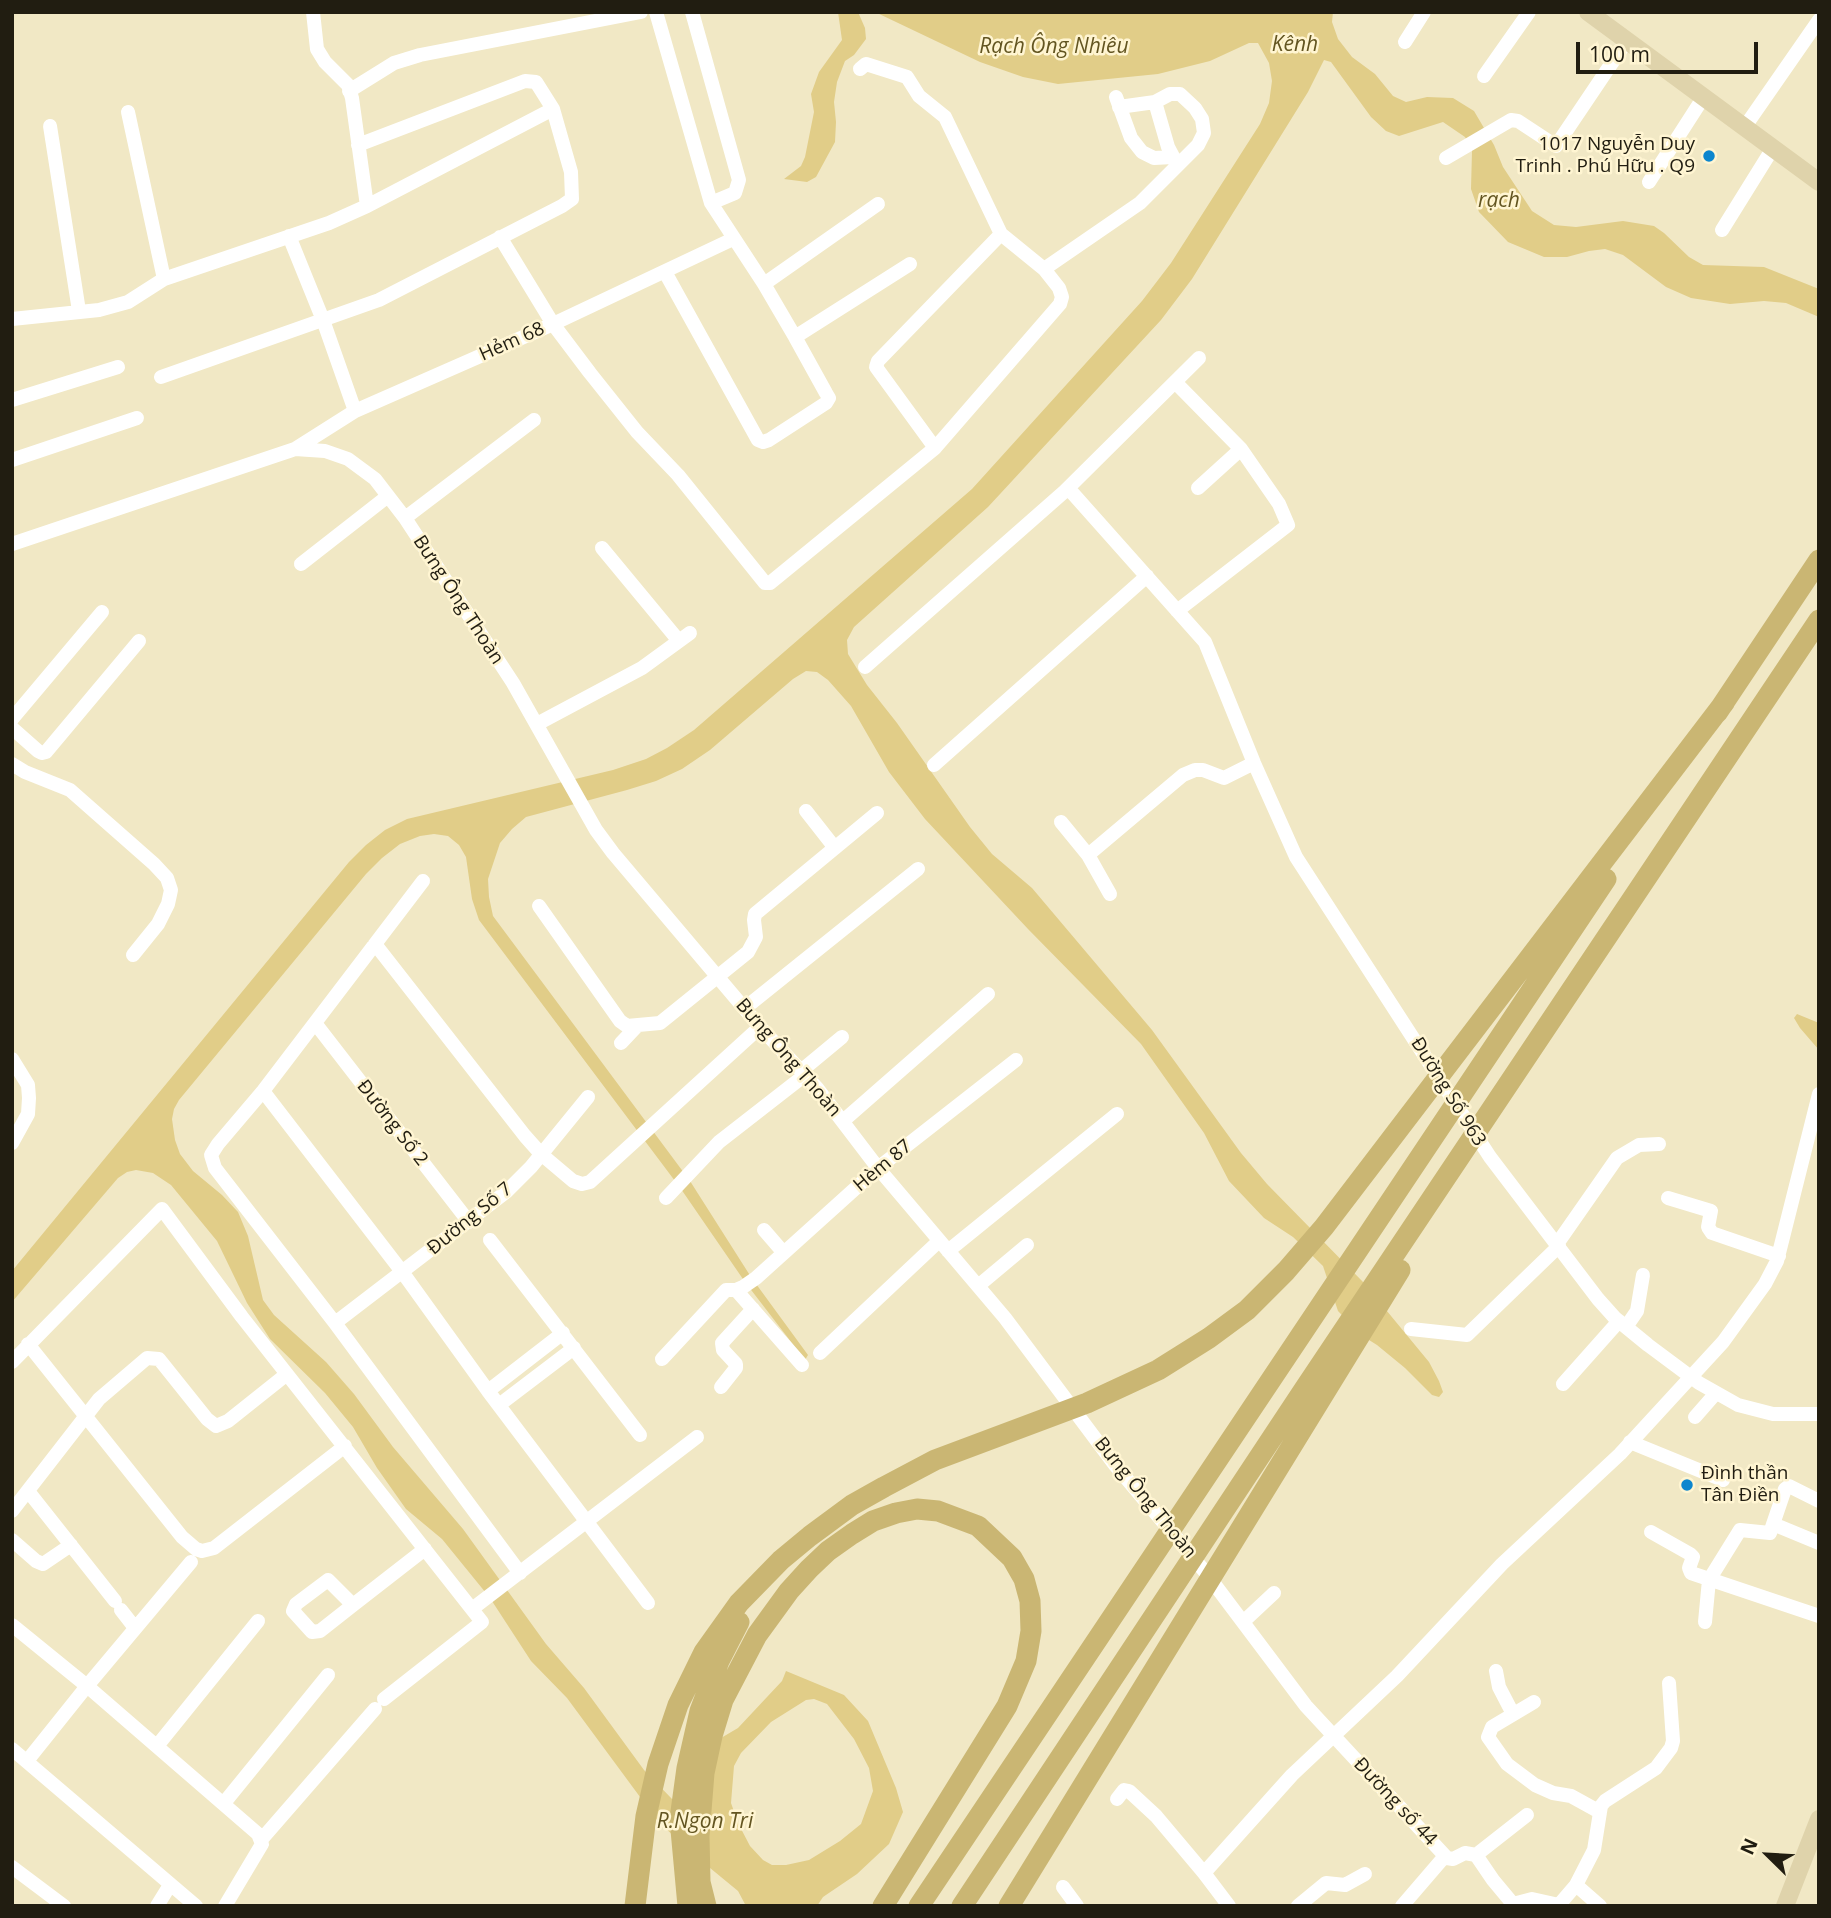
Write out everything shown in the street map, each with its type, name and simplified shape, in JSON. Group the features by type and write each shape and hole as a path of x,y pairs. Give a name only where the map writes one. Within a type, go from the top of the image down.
{"highway":[{"path":"919,1906 1819,560"},
{"path":"962,1906 1819,620"},
{"path":"635,1906 646,1816 658,1764 678,1705 704,1652 739,1603 781,1560 852,1505 935,1460 1087,1403 1158,1370 1247,1310 1324,1227 1724,703"},
{"path":"1009,1906 1436,1212 1750,722"},
{"path":"706,1906 700,1882 699,1836 704,1773 723,1700 757,1635 809,1569 852,1534 873,1521 896,1513 917,1509 938,1511 978,1525 1012,1558 1024,1579 1030,1601 1031,1630 1026,1661 1007,1706 883,1906"},
{"path":"688,1906 680,1819 699,1711 719,1661 744,1611 781,1560"}],"main road":[{"path":"1588,12 1819,182"},
{"path":"1790,1903 1819,1819"}],"street":[{"path":"313,12 317,49 325,62 348,85 367,206"},
{"path":"349,90 394,62 420,55 641,12"},
{"path":"656,12 710,203 764,284 795,337 829,398 826,403 763,442 758,440 665,272"},
{"path":"692,12 739,180 735,192 710,203"},
{"path":"1405,42 1424,12"},
{"path":"1484,76 1529,12"},
{"path":"1744,128 1819,20"},
{"path":"1446,158 1511,120 1518,121 1556,146 1626,42"},
{"path":"500,237 553,324 637,432 678,475 768,583 935,448 1060,304 1062,297 1059,288 1044,270 1001,234 945,117 919,96 907,77 866,64 860,69"},
{"path":"161,377 379,300 572,199 571,172 552,109 536,82 525,81 358,145"},
{"path":"1044,270 1140,203 1176,161 1198,145 1204,133 1202,119 1180,94 1170,94 1155,102 1117,102 1131,138 1142,152 1154,158 1176,161"},
{"path":"1649,182 1703,98"},
{"path":"1155,102 1165,139 1176,161"},
{"path":"12,319 99,310 128,302 164,279 329,223 367,206 552,109"},
{"path":"128,111 164,279"},
{"path":"50,126 79,311"},
{"path":"1722,230 1773,148"},
{"path":"764,284 878,205"},
{"path":"935,448 876,367 878,360 1001,234"},
{"path":"289,236 323,320 355,411"},
{"name":"Hẻm 68","path":"295,450 355,411 553,324 733,239"},
{"path":"795,337 910,264"},
{"path":"865,667 1068,488 1199,358"},
{"path":"12,400 118,368"},
{"path":"1068,488 1177,611 1288,525 1279,504 1241,449 1175,382"},
{"path":"12,460 137,418"},
{"path":"404,518 534,420"},
{"path":"1198,488 1241,449"},
{"name":"Bưng Ông Thoàn","path":"13,542 295,450 325,451 348,459 375,479 404,518 513,683 596,830 613,853 760,1027 803,1073 878,1168 1005,1318 1115,1465 1206,1573 1306,1706 1332,1735"},
{"path":"301,564 388,496"},
{"path":"540,730 663,655 684,637 602,548"},
{"path":"934,765 1147,576"},
{"name":"Đường Số 963","path":"1177,611 1205,642 1286,840 1296,857 1490,1157 1598,1299 1623,1324 1690,1376 1738,1405 1765,1412 1819,1414"},
{"path":"12,719 102,612"},
{"path":"12,728 38,751 46,752 139,641"},
{"path":"12,764 70,790 167,878 171,890 168,904 158,924 133,955"},
{"path":"1088,855 1183,775 1203,770 1224,778 1254,764"},
{"path":"806,811 835,848"},
{"path":"539,906 620,1021 627,1026 660,1023 719,977 754,944 755,914 877,813"},
{"path":"1061,822 1088,855 1110,894"},
{"path":"745,1008 918,869"},
{"path":"423,881 211,1155 215,1168 335,1323 520,1573"},
{"path":"375,944 541,1154 573,1181 582,1184 590,1182 760,1027"},
{"path":"843,1121 988,993"},
{"name":"Đường Số 2","path":"315,1023 469,1222"},
{"path":"621,1043 637,1026"},
{"path":"670,1194 719,1142 842,1038"},
{"path":"12,1059 29,1084 29,1098 28,1114 12,1143"},
{"name":"Hèm 87","path":"662,1359 726,1290 739,1289 756,1278 878,1168 1016,1060"},
{"path":"263,1091 403,1273 648,1603"},
{"path":"1204,1873 1292,1775 1397,1676 1502,1564 1630,1442 1723,1342 1765,1284 1779,1256 1819,1094"},
{"name":"Đường Số 7","path":"335,1323 506,1192 588,1097"},
{"path":"820,1353 943,1246 1117,1114"},
{"path":"1411,1329 1467,1335 1558,1245 1617,1158 1639,1145 1659,1144"},
{"path":"1668,1198 1711,1211 1708,1227 1712,1233 1779,1256"},
{"path":"12,1362 162,1209 425,1549 476,1606 482,1622 380,1704 261,1840 262,1844 225,1906"},
{"path":"764,1230 783,1252"},
{"path":"491,1240 640,1435"},
{"path":"978,1286 1027,1245"},
{"path":"1563,1384 1637,1311 1643,1275"},
{"path":"739,1289 802,1365"},
{"path":"721,1387 736,1364 723,1350 722,1343 753,1309"},
{"path":"488,1391 563,1333"},
{"path":"28,1344 181,1537 190,1546 202,1551 214,1548 345,1447"},
{"path":"499,1405 574,1348"},
{"path":"12,1511 86,1416 116,1383 151,1356 162,1362 206,1419 216,1426 228,1420 287,1374"},
{"path":"1695,1417 1716,1393"},
{"path":"476,1606 697,1437"},
{"path":"1630,1442 1723,1480"},
{"path":"1705,1622 1710,1580 1740,1530 1770,1533 1785,1489 1789,1486 1819,1501"},
{"path":"28,1491 135,1628"},
{"path":"1773,1524 1819,1544"},
{"path":"1651,1532 1693,1557 1689,1571 1819,1616"},
{"path":"12,1540 43,1564 71,1545"},
{"path":"353,1605 425,1549"},
{"path":"27,1761 191,1562"},
{"path":"1243,1622 1274,1593"},
{"path":"157,1746 258,1621"},
{"path":"12,1625 87,1685 224,1803 261,1840"},
{"path":"1496,1671 1499,1687 1513,1714"},
{"path":"224,1803 328,1675"},
{"path":"1527,1815 1476,1855 1510,1902 1517,1904 1532,1899 1558,1905 1576,1885 1594,1850 1600,1812 1605,1801 1656,1768 1671,1748 1673,1741 1669,1683"},
{"path":"1534,1702 1492,1727 1488,1737 1507,1764 1544,1790 1571,1796 1600,1812"},
{"name":"Đường số 44","path":"1332,1735 1445,1856 1453,1859 1465,1853 1476,1855"},
{"path":"12,1749 197,1906"},
{"path":"1117,1800 1124,1790 1129,1791 1156,1816 1229,1906"},
{"path":"1402,1906 1445,1856"},
{"path":"12,1867 64,1906"},
{"path":"1298,1906 1326,1883 1345,1885 1365,1874"},
{"path":"158,1906 170,1885"},
{"path":"1576,1885 1600,1906"},
{"path":"1063,1887 1077,1906"}],"water":[{"path":"838,12 858,12 865,28 866,39 854,55 845,61 837,82 834,102 835,142 816,177 807,182 784,179 801,166 805,157 814,112 811,94 819,72 842,40"},
{"path":"875,12 1333,12 1332,22 1338,39 1352,57 1375,74 1393,96 1406,102 1427,97 1453,98 1474,111 1494,145 1503,167 1532,211 1554,225 1576,227 1623,221 1654,226 1689,257 1703,265 1764,267 1819,289 1819,317 1786,303 1764,301 1730,304 1691,298 1666,287 1623,255 1605,249 1567,257 1544,257 1508,242 1479,212 1471,189 1472,151 1465,137 1443,122 1399,136 1386,131 1371,117 1331,62 1324,60 1308,92 1192,279 1161,320 988,507 854,627 847,640 848,654 867,685 970,827 992,854 1032,888 1152,1030 1241,1153 1267,1184 1363,1282 1429,1362 1443,1392 1439,1397 1432,1395 1405,1368 1361,1335 1338,1311 1323,1266 1293,1237 1264,1218 1229,1181 1204,1133 1141,1044 925,819 889,772 851,706 828,680 817,672 806,671 793,679 710,750 682,769 627,790 526,817 500,843 488,879 493,916 690,1181 751,1277 808,1355 805,1360 745,1282 681,1189 479,920 472,899 466,857 459,845 448,836 420,836 400,844 382,858 179,1100 172,1119 180,1154 193,1171 238,1212 248,1236 263,1300 274,1315 326,1362 354,1394 393,1447 463,1529 546,1644 584,1688 644,1770 672,1799 678,1799 721,1738 738,1728 782,1681 786,1671 844,1695 868,1721 903,1812 889,1844 857,1874 823,1897 817,1906 746,1906 738,1891 657,1820 567,1698 531,1661 490,1598 442,1539 406,1509 353,1427 325,1393 270,1339 247,1303 217,1241 171,1185 153,1173 136,1170 127,1172 118,1178 12,1302 12,1271 349,862 366,845 385,830 407,819 613,770 646,759 667,748 694,730 972,489 1142,301 1171,263 1260,124 1269,103 1272,81 1269,63 1258,43 1249,43 1210,61 1158,74 1058,84 1023,77 980,62","holes":["814,1699 827,1704 854,1739 869,1768 873,1791 861,1824 840,1841 809,1860 772,1865 750,1846 738,1823 731,1803 734,1766 741,1753 771,1722 806,1700"]},
{"path":"1797,1014 1819,1023 1819,1050 1800,1028 1794,1018"}],"place":[{"name":"1017 Nguyễn Duy Trinh . Phú Hữu . Q9","path":"1709,156"},
{"name":"Đình thần Tân Điền","path":"1687,1485"}],"water label":[{"name":"Kênh","path":"1295,45"},
{"name":"Rạch Ông Nhiêu","path":"1054,47"},
{"name":"rạch","path":"1499,201"},
{"name":"R.Ngọn Tri","path":"705,1822"}]}
